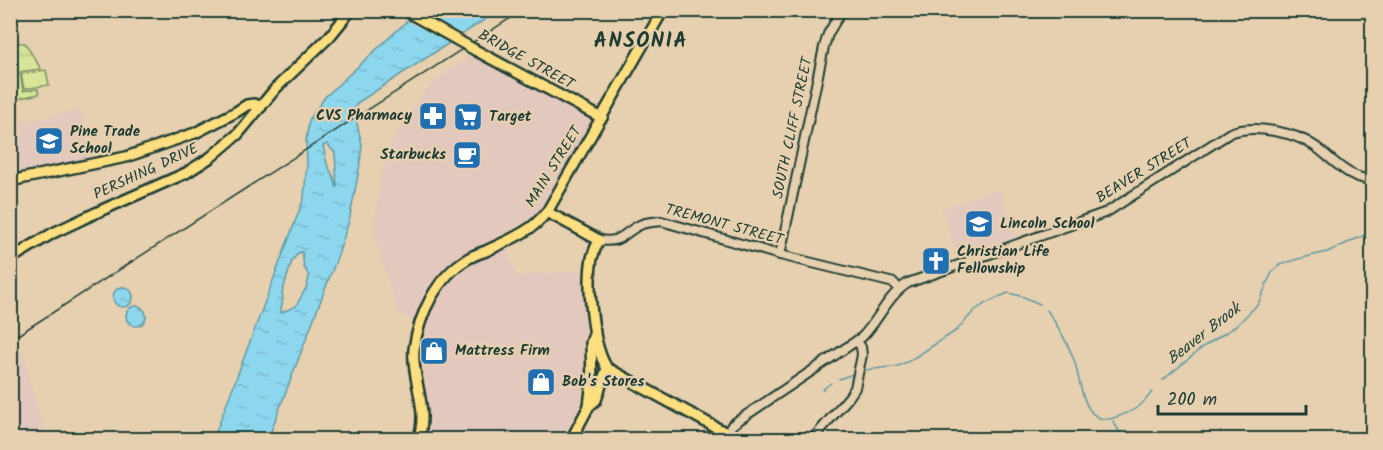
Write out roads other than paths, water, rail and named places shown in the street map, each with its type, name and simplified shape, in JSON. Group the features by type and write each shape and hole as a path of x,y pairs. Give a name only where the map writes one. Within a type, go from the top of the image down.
{"main road":[{"name":"PERSHING DRIVE","path":"10,259 53,233 186,173 211,158 230,142 276,88 330,36 351,10"},
{"name":"BRIDGE STREET","path":"404,10 602,118"},
{"name":"MAIN STREET","path":"418,440 423,417 414,349 419,326 431,298 454,268 470,257 529,229 548,212 663,10"},
{"path":"10,180 126,157 195,133 250,104 261,107"},
{"path":"236,112 251,119"},
{"path":"548,212 599,240 591,270 592,310 601,357 607,368 739,440"},
{"path":"571,440 589,406 592,381 591,343 595,331"},
{"path":"592,381 607,368"},
{"path":"589,406 596,400 607,368"}],"street":[{"name":"SOUTH CLIFF STREET","path":"780,255 824,47 828,34 842,10"},
{"name":"BEAVER STREET","path":"727,433 738,420 857,341 869,330 899,289 908,283 1107,212 1236,130 1258,129 1293,136 1316,147 1349,173 1372,180"},
{"name":"TREMONT STREET","path":"599,240 610,242 617,240 643,224 661,221 780,255 894,283 899,289"},
{"path":"812,440 855,388 862,355 857,341"}],"water":[{"path":"418,11 498,11 357,103 354,111 362,145 349,221 268,439 213,440 304,198 309,120 325,97","holes":["327,144 335,153 337,188 327,164 323,146","302,252 304,267 309,276 307,286 296,306 281,313 282,293 292,261 298,253"]},
{"path":"123,287 130,290 133,297 130,304 123,307 116,304 113,297 116,290"},
{"path":"136,306 143,309 146,316 143,323 136,326 129,323 126,316 129,309"}],"waterway":[{"name":"Beaver Brook","path":"1163,380 1203,347 1236,326 1258,304 1272,272 1279,265 1327,252 1372,232"},
{"name":"Beaver Brook","path":"865,370 898,366 909,361 957,330 974,311 1008,293 1040,304"},
{"name":"Beaver Brook","path":"1047,310 1068,346 1084,398 1093,414 1102,419 1117,417 1136,408 1152,392"},
{"name":"Beaver Brook","path":"839,379 853,374"},
{"name":"Beaver Brook","path":"822,390 831,383"},
{"path":"1113,421 1122,436 1129,438 1136,434 1144,437 1145,440"}],"railway":[{"path":"10,340 523,10"}],"place":[{"name":"CVS Pharmacy","path":"433,116"},
{"name":"Target","path":"468,117"},
{"name":"Pine Trade School","path":"49,141"},
{"name":"Starbucks","path":"467,155"},
{"name":"Lincoln School","path":"979,224"},
{"name":"Christian Life Fellowship","path":"936,261"},
{"name":"Mattress Firm","path":"434,351"},
{"name":"Bob's Stores","path":"541,382"}],"district":[{"name":"ANSONIA","path":"641,41"}]}
